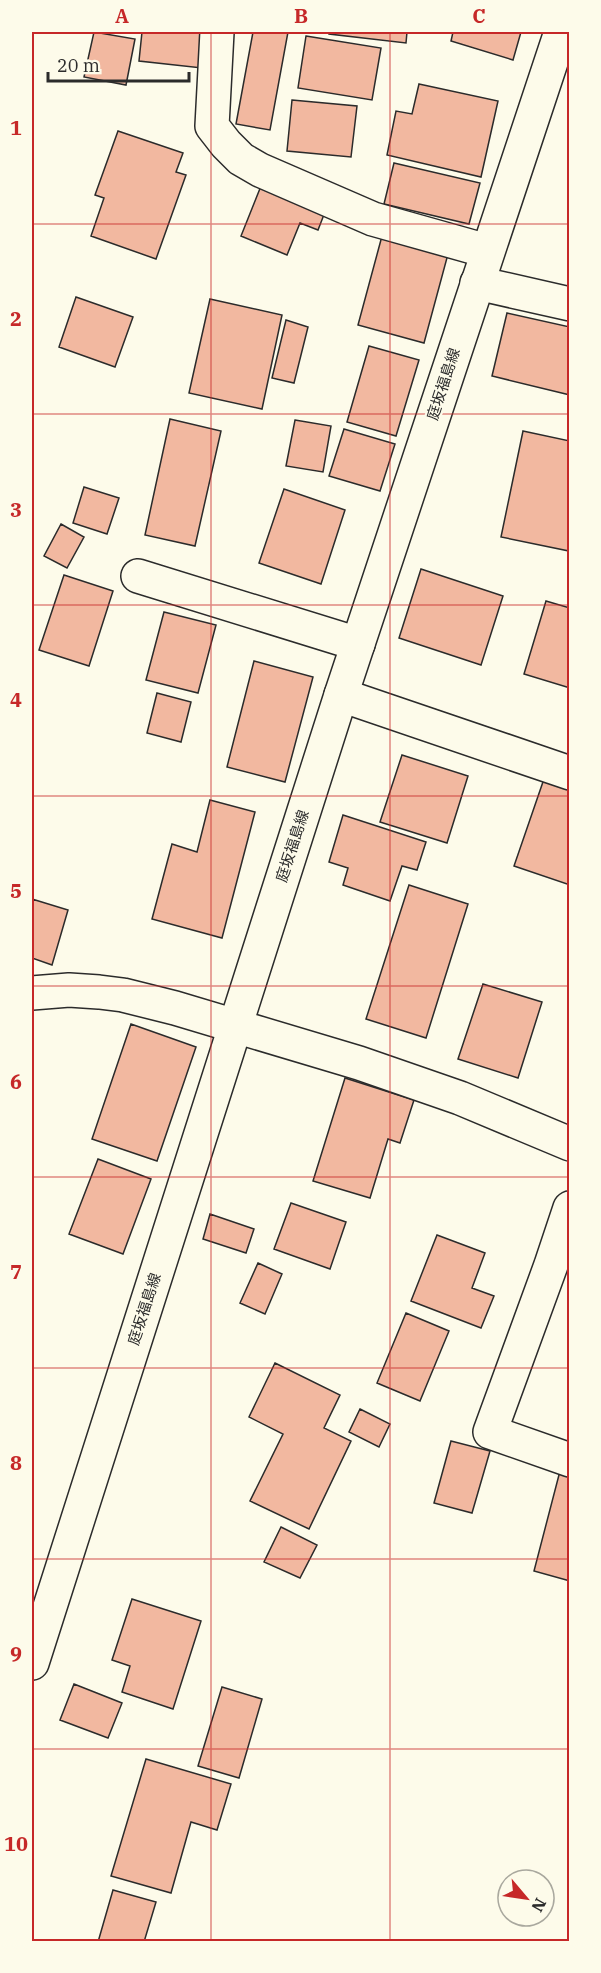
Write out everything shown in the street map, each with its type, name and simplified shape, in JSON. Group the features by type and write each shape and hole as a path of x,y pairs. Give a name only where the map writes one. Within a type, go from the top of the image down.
{"street":[{"path":"216,32 212,126 241,159 260,170 373,219 487,251"},
{"name":"庭坂福島線","path":"32,1663 341,695 561,32"},
{"path":"477,283 570,304"},
{"path":"138,576 358,644"},
{"path":"341,695 570,773"},
{"path":"32,993 69,990 123,995 234,1026 359,1063 460,1098 570,1144"},
{"path":"570,1208 489,1432 570,1460"}],"building":[{"path":"94,32 135,39 126,85 84,77"},
{"path":"142,32 207,32 202,68 139,61"},
{"path":"253,32 288,32 270,130 236,124"},
{"path":"329,32 407,32 406,43 329,34"},
{"path":"453,32 521,32 513,60 451,41"},
{"path":"306,36 381,48 372,100 298,88"},
{"path":"419,84 498,101 481,177 387,155 396,111 412,114"},
{"path":"292,100 357,106 351,157 287,151"},
{"path":"118,131 183,153 176,172 186,175 156,259 91,236 104,198 95,195"},
{"path":"394,163 480,183 469,224 384,204"},
{"path":"261,186 325,212 318,230 300,223 287,255 241,236"},
{"path":"382,236 448,254 424,343 358,325"},
{"path":"76,297 133,317 115,367 59,347"},
{"path":"210,299 282,315 262,409 189,393"},
{"path":"507,313 570,327 570,395 492,376"},
{"path":"286,320 308,327 294,383 272,378"},
{"path":"369,346 419,360 396,436 347,422"},
{"path":"170,419 221,431 195,546 145,535"},
{"path":"295,420 331,426 323,472 286,466"},
{"path":"344,429 395,444 380,491 329,476"},
{"path":"523,431 570,441 569,551 501,537"},
{"path":"84,487 119,498 107,534 73,523"},
{"path":"284,489 345,510 321,584 259,563"},
{"path":"61,524 84,537 67,568 44,556"},
{"path":"421,569 503,596 481,665 399,638"},
{"path":"64,575 113,591 89,666 39,650"},
{"path":"546,601 570,608 570,688 524,674"},
{"path":"164,612 216,625 198,693 146,680"},
{"path":"254,661 313,677 285,782 227,767"},
{"path":"157,693 191,702 181,742 147,733"},
{"path":"402,755 468,776 447,843 380,822"},
{"path":"545,776 570,784 570,885 514,866"},
{"path":"210,800 255,812 222,938 152,919 172,844 197,852"},
{"path":"343,815 426,842 417,870 402,866 390,901 343,885 348,868 329,862"},
{"path":"409,885 468,904 426,1038 366,1019"},
{"path":"32,899 68,910 52,965 32,958"},
{"path":"483,984 542,1002 518,1078 458,1059"},
{"path":"131,1024 196,1047 157,1161 92,1139"},
{"path":"345,1078 414,1100 400,1143 388,1139 370,1198 313,1181"},
{"path":"98,1159 151,1179 123,1254 69,1234"},
{"path":"291,1203 346,1222 330,1269 274,1249"},
{"path":"210,1214 254,1229 246,1253 203,1239"},
{"path":"437,1235 485,1253 472,1288 494,1296 481,1328 411,1301"},
{"path":"258,1263 282,1274 265,1314 240,1303"},
{"path":"406,1313 449,1331 420,1401 377,1383"},
{"path":"275,1363 340,1395 324,1428 351,1441 309,1529 250,1501 283,1434 249,1417"},
{"path":"360,1409 390,1424 379,1447 349,1432"},
{"path":"451,1441 490,1451 472,1513 434,1503"},
{"path":"560,1471 570,1474 570,1581 534,1571"},
{"path":"281,1527 317,1545 300,1578 264,1562"},
{"path":"132,1599 201,1621 173,1709 122,1692 130,1666 112,1660"},
{"path":"74,1684 122,1703 108,1738 60,1720"},
{"path":"222,1687 262,1699 239,1778 198,1766"},
{"path":"146,1759 231,1784 217,1830 191,1822 171,1893 111,1876"},
{"path":"113,1890 156,1902 144,1942 98,1942"}]}
